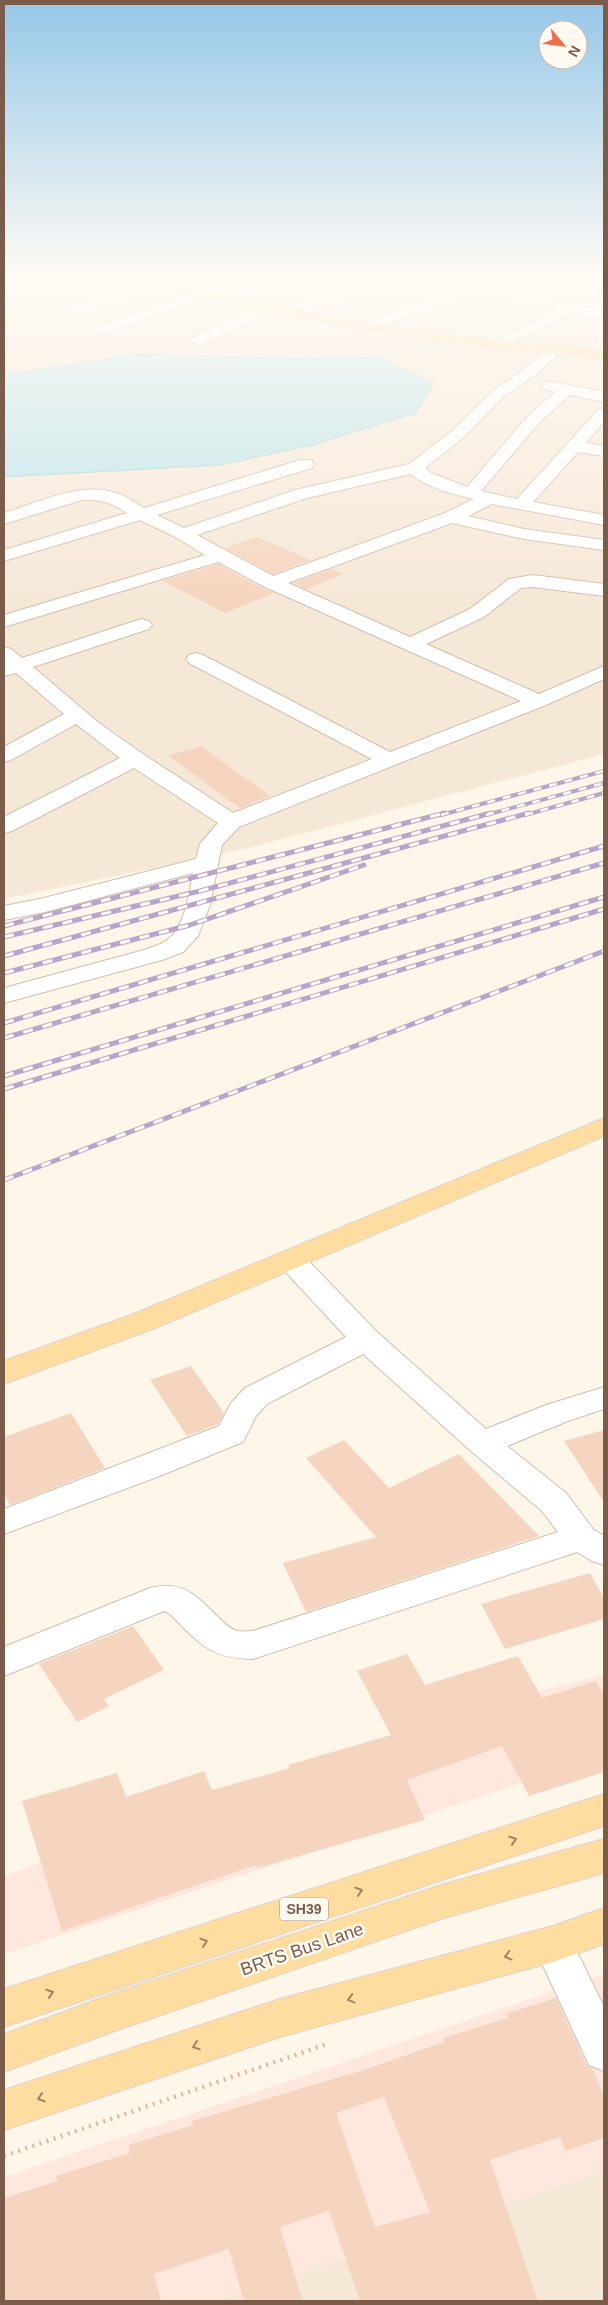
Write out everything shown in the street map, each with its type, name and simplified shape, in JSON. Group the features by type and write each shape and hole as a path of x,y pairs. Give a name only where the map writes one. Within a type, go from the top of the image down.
{"main road":[{"path":"4,1373 147,1320 604,1126"},
{"name":"SH39","path":"4,2008 604,1810"},
{"name":"BRTS Bus Lane","path":"4,2053 109,2014 444,1901 604,1856"},
{"path":"4,2110 280,2018 553,1944 604,1926"}],"street":[{"path":"184,534 301,494 414,468 436,454 508,387"},
{"path":"551,387 604,397"},
{"path":"471,492 534,420 566,390"},
{"path":"521,505 604,413"},
{"path":"574,446 604,451"},
{"path":"4,556 306,464"},
{"path":"414,468 418,474 432,481 521,505 596,519 604,508"},
{"path":"4,519 67,498 93,494 117,499 128,504 142,515 184,534 220,556 272,583 539,701"},
{"path":"272,583 450,517 490,498"},
{"path":"450,517 524,534 604,545"},
{"path":"4,621 220,556"},
{"path":"523,564 604,573"},
{"path":"410,644 477,613 490,605 516,583 533,581 604,590"},
{"path":"9,663 142,625"},
{"path":"196,659 388,759"},
{"path":"9,663 135,759 231,822"},
{"path":"4,996 153,955 174,947 186,936 198,905 211,844 231,822 539,701 604,672"},
{"path":"4,756 77,714"},
{"path":"4,826 135,759"},
{"path":"4,913 45,905 206,863"},
{"path":"4,1662 150,1601 167,1597 182,1604 214,1635 232,1645 253,1646 593,1545 554,1502 482,1443 366,1339 291,1260"},
{"path":"4,1522 145,1470 232,1434 242,1411 256,1396 366,1339"},
{"path":"482,1443 557,1413 604,1398"},
{"path":"553,1944 604,2051"}],"path":[{"path":"4,2156 331,2042"}],"shaded area":[{"path":"4,387 604,387 604,754 245,849 4,899"},
{"path":"604,1674 604,1763 546,1775 4,1954 4,1876 468,1711"},
{"path":"604,1974 604,2171 219,2301 4,2301 4,2177"},
{"path":"604,2171 604,2301 219,2301"}],"water":[{"path":"4,387 432,387 415,413 312,445 220,465 4,477"}],"building":[{"path":"257,537 311,560 273,574 225,548"},
{"path":"218,564 274,593 225,613 163,581"},
{"path":"332,569 344,574 306,589 293,583"},
{"path":"201,746 270,796 240,808 168,756"},
{"path":"191,1366 224,1413 218,1424 187,1436 150,1380"},
{"path":"71,1413 105,1468 10,1505 4,1494 4,1437"},
{"path":"604,1430 604,1502 564,1441"},
{"path":"344,1440 389,1488 459,1454 539,1536 306,1612 283,1563 376,1537 306,1458"},
{"path":"590,1573 604,1598 604,1619 505,1649 481,1604"},
{"path":"133,1626 164,1670 104,1699 109,1706 77,1722 39,1664"},
{"path":"407,1654 425,1685 518,1656 542,1698 596,1681 604,1695 604,1772 529,1796 502,1746 407,1780 425,1820 257,1868 256,1865 62,1931 22,1801 117,1773 126,1797 204,1771 212,1790 290,1768 288,1765 391,1735 357,1671"},
{"path":"556,1998 587,2066 592,2068 604,2095 604,2138 566,2151 560,2137 490,2160 538,2301 360,2301 329,2211 280,2227 303,2301 244,2301 229,2249 154,2274 161,2301 4,2301 4,2198 58,2181 56,2176 130,2153 128,2145 193,2125 192,2121 367,2069 444,2042 443,2038 508,2018 506,2014","holes":["384,2097 430,2212 375,2227 336,2113"]}],"railway":[{"path":"441,815 604,771"},
{"path":"486,815 604,783"},
{"path":"525,815 604,793"},
{"path":"4,926 445,813"},
{"path":"4,937 200,891 491,813"},
{"path":"4,956 529,813"},
{"path":"4,1023 604,846"},
{"path":"4,1038 604,863"},
{"path":"4,973 190,925 364,865"},
{"path":"4,1076 604,897"},
{"path":"4,1089 604,909"},
{"path":"4,1180 604,951"}]}
